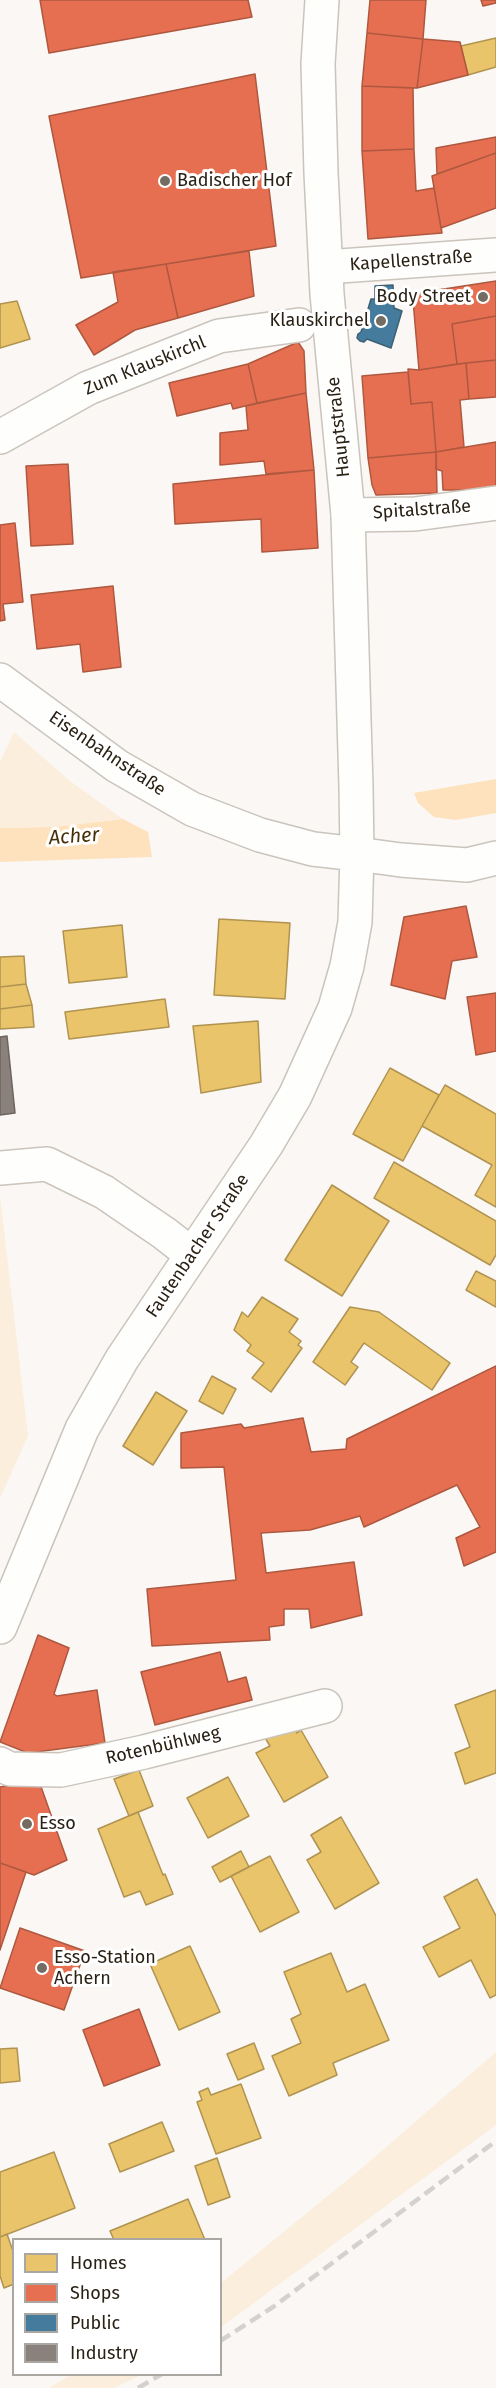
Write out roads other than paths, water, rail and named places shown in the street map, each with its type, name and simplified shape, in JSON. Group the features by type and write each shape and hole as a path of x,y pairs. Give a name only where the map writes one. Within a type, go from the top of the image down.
{"street":[{"name":"Hauptstraße","path":"322,0 318,64 326,267 348,515 357,854"},
{"name":"Kapellenstraße","path":"326,267 496,255"},
{"name":"Zum Klauskirchl","path":"0,437 87,388 219,336 299,325"},
{"name":"Spitalstraße","path":"348,515 415,514 496,503"},
{"name":"Eisenbahnstraße","path":"0,680 117,766 192,809 260,835 314,849 400,860 467,865 496,858"},
{"name":"Fautenbacher Straße","path":"0,1627 82,1429 122,1359 266,1145 295,1096 335,1008 347,966 355,922 357,854"},
{"path":"0,1168 47,1164 104,1192 191,1254"},
{"name":"Rotenbühlweg","path":"0,1764 10,1769 61,1770 144,1752 325,1706"}],"water":[{"path":"496,779 496,813 456,820 434,817 418,803 414,793"},
{"name":"Acher","path":"123,819 148,832 152,857 0,862 0,828 55,827"}],"railway":[{"path":"222,2340 273,2307 496,2141"},
{"path":"138,2388 159,2376"}],"place":[{"name":"Badischer Hof","path":"165,181"},
{"name":"Body Street","path":"483,297"},
{"name":"Klauskirchel","path":"381,321"},
{"name":"Esso","path":"27,1824"},
{"name":"Esso-Station Achern","path":"42,1968"}]}
